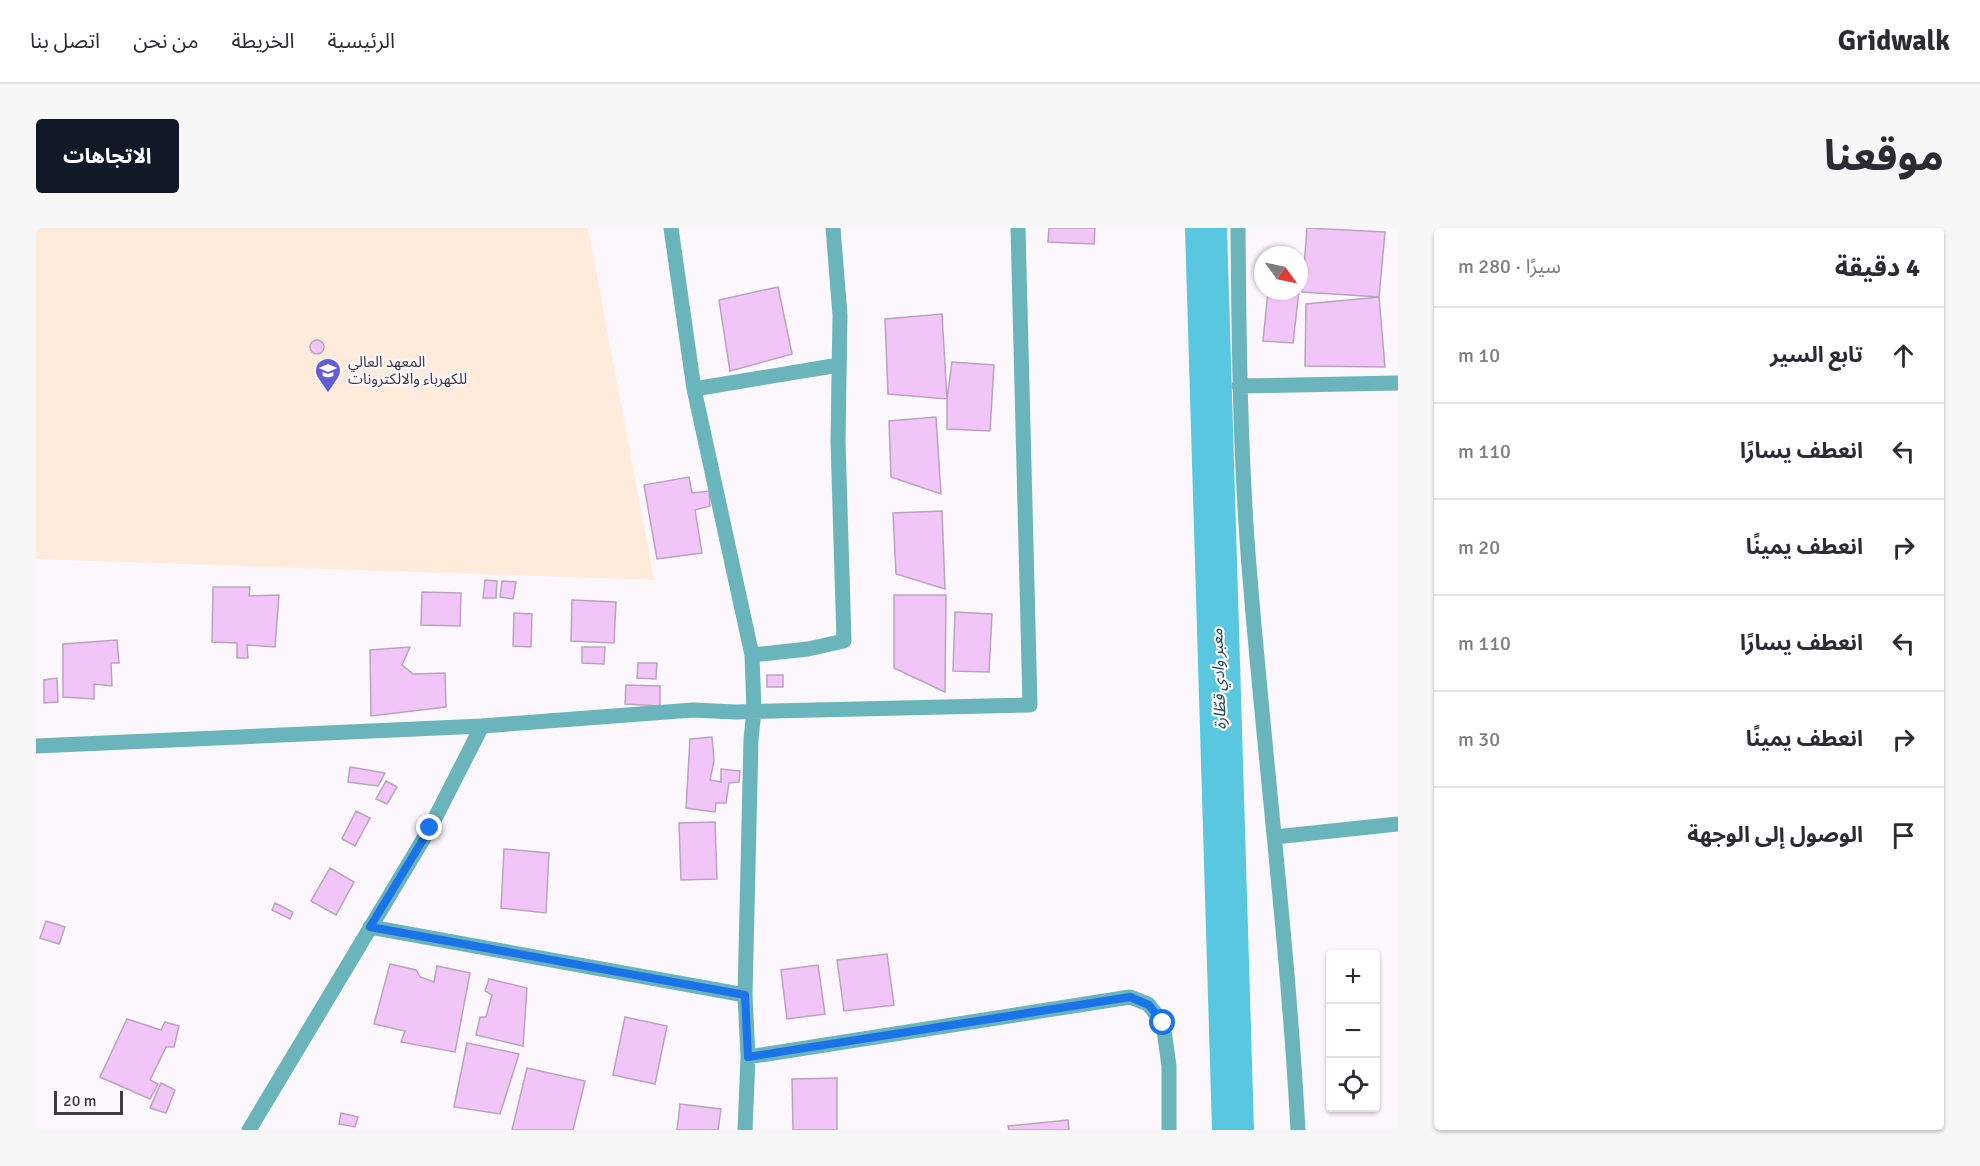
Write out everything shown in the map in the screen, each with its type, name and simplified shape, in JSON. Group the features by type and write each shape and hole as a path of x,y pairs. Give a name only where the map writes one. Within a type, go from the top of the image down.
{"street":[{"path":"671,228 694,389 752,655 754,711 751,739 745,995 748,1057 745,1130"},
{"path":"752,655 808,650 844,641 838,441 840,315 833,228"},
{"path":"36,746 482,726 693,710 754,711 1030,705 1018,228"},
{"path":"1239,228 1239,386 1250,576 1275,837 1298,1130"},
{"path":"694,389 839,366"},
{"path":"1239,386 1398,383"},
{"path":"249,1130 430,828 482,726"},
{"path":"1275,837 1398,824"},
{"path":"370,927 745,995"},
{"path":"748,1057 1130,997 1149,1005 1163,1023 1169,1066 1169,1130"}],"shaded area":[{"name":"المعهد العالي للكهرباء والالكترونات","path":"36,228 588,228 654,580 36,559"}],"building":[{"path":"1049,228 1095,228 1094,244 1048,242"},
{"path":"1307,228 1385,232 1379,297 1308,292 1308,246 1306,246"},
{"path":"778,287 792,354 730,371 719,300"},
{"path":"1379,297 1385,367 1305,366 1306,304"},
{"path":"1267,300 1298,300 1293,343 1263,341"},
{"path":"942,314 947,399 888,394 885,319"},
{"path":"317,340 322,342 324,347 322,352 317,354 312,352 310,347 312,342"},
{"path":"952,362 994,365 990,431 947,429 947,399"},
{"path":"936,417 941,494 891,477 889,421"},
{"path":"689,477 692,493 709,491 710,506 695,510 702,553 657,559 644,485"},
{"path":"942,511 945,589 896,574 893,513"},
{"path":"485,580 497,581 496,598 483,598"},
{"path":"502,581 516,582 513,599 500,597"},
{"path":"213,587 250,587 249,596 279,595 275,647 247,645 248,658 237,658 237,643 212,642"},
{"path":"422,592 461,593 460,626 421,625"},
{"path":"894,595 946,595 945,692 894,668"},
{"path":"572,600 616,602 614,643 571,641"},
{"path":"955,612 992,614 989,672 953,671"},
{"path":"514,613 532,614 531,647 513,646"},
{"path":"117,640 119,663 111,663 112,686 94,684 94,699 63,697 63,644"},
{"path":"410,647 402,665 413,674 445,673 446,707 371,716 370,650"},
{"path":"582,647 605,647 604,664 582,663"},
{"path":"638,663 657,663 656,679 637,678"},
{"path":"767,675 783,675 783,687 767,687"},
{"path":"57,678 58,702 44,703 44,680"},
{"path":"626,685 660,686 660,706 625,704"},
{"path":"712,737 714,761 710,780 721,782 721,769 740,771 739,782 729,783 726,803 716,803 715,812 686,808 690,739"},
{"path":"350,767 385,773 378,786 348,782"},
{"path":"386,781 397,787 387,804 376,799"},
{"path":"356,811 370,818 355,846 342,839"},
{"path":"715,822 717,879 681,880 679,823"},
{"path":"504,849 549,853 546,913 501,908"},
{"path":"330,868 354,882 336,915 311,901"},
{"path":"275,903 293,912 290,919 272,910"},
{"path":"46,921 65,927 59,944 40,938"},
{"path":"887,954 894,1005 844,1011 837,960"},
{"path":"390,964 416,970 420,977 434,982 437,966 470,973 455,1052 401,1042 405,1031 374,1024"},
{"path":"818,965 825,1014 787,1019 781,970"},
{"path":"489,979 527,988 523,1046 476,1035 480,1017 486,1017 492,995 485,991"},
{"path":"625,1017 667,1026 655,1084 613,1075"},
{"path":"127,1019 161,1030 165,1022 179,1026 174,1047 166,1047 150,1080 158,1084 150,1099 100,1077"},
{"path":"467,1043 519,1054 500,1114 454,1107"},
{"path":"527,1068 585,1081 573,1130 512,1130"},
{"path":"837,1078 837,1130 793,1130 792,1079"},
{"path":"161,1083 175,1090 166,1113 150,1108"},
{"path":"680,1104 721,1109 718,1130 677,1130"},
{"path":"341,1113 358,1117 355,1127 339,1124"},
{"path":"1068,1120 1069,1130 1009,1130 1008,1126"}],"waterway":[{"name":"معبر وادي قطّارة","path":"1206,228 1233,1130"}],"place":[{"name":"المعهد العالي للكهرباء والالكترونات","path":"328,394"}],"route":[{"path":"430,828 370,927 745,995 748,1057 1130,997 1149,1005 1163,1023"}]}
